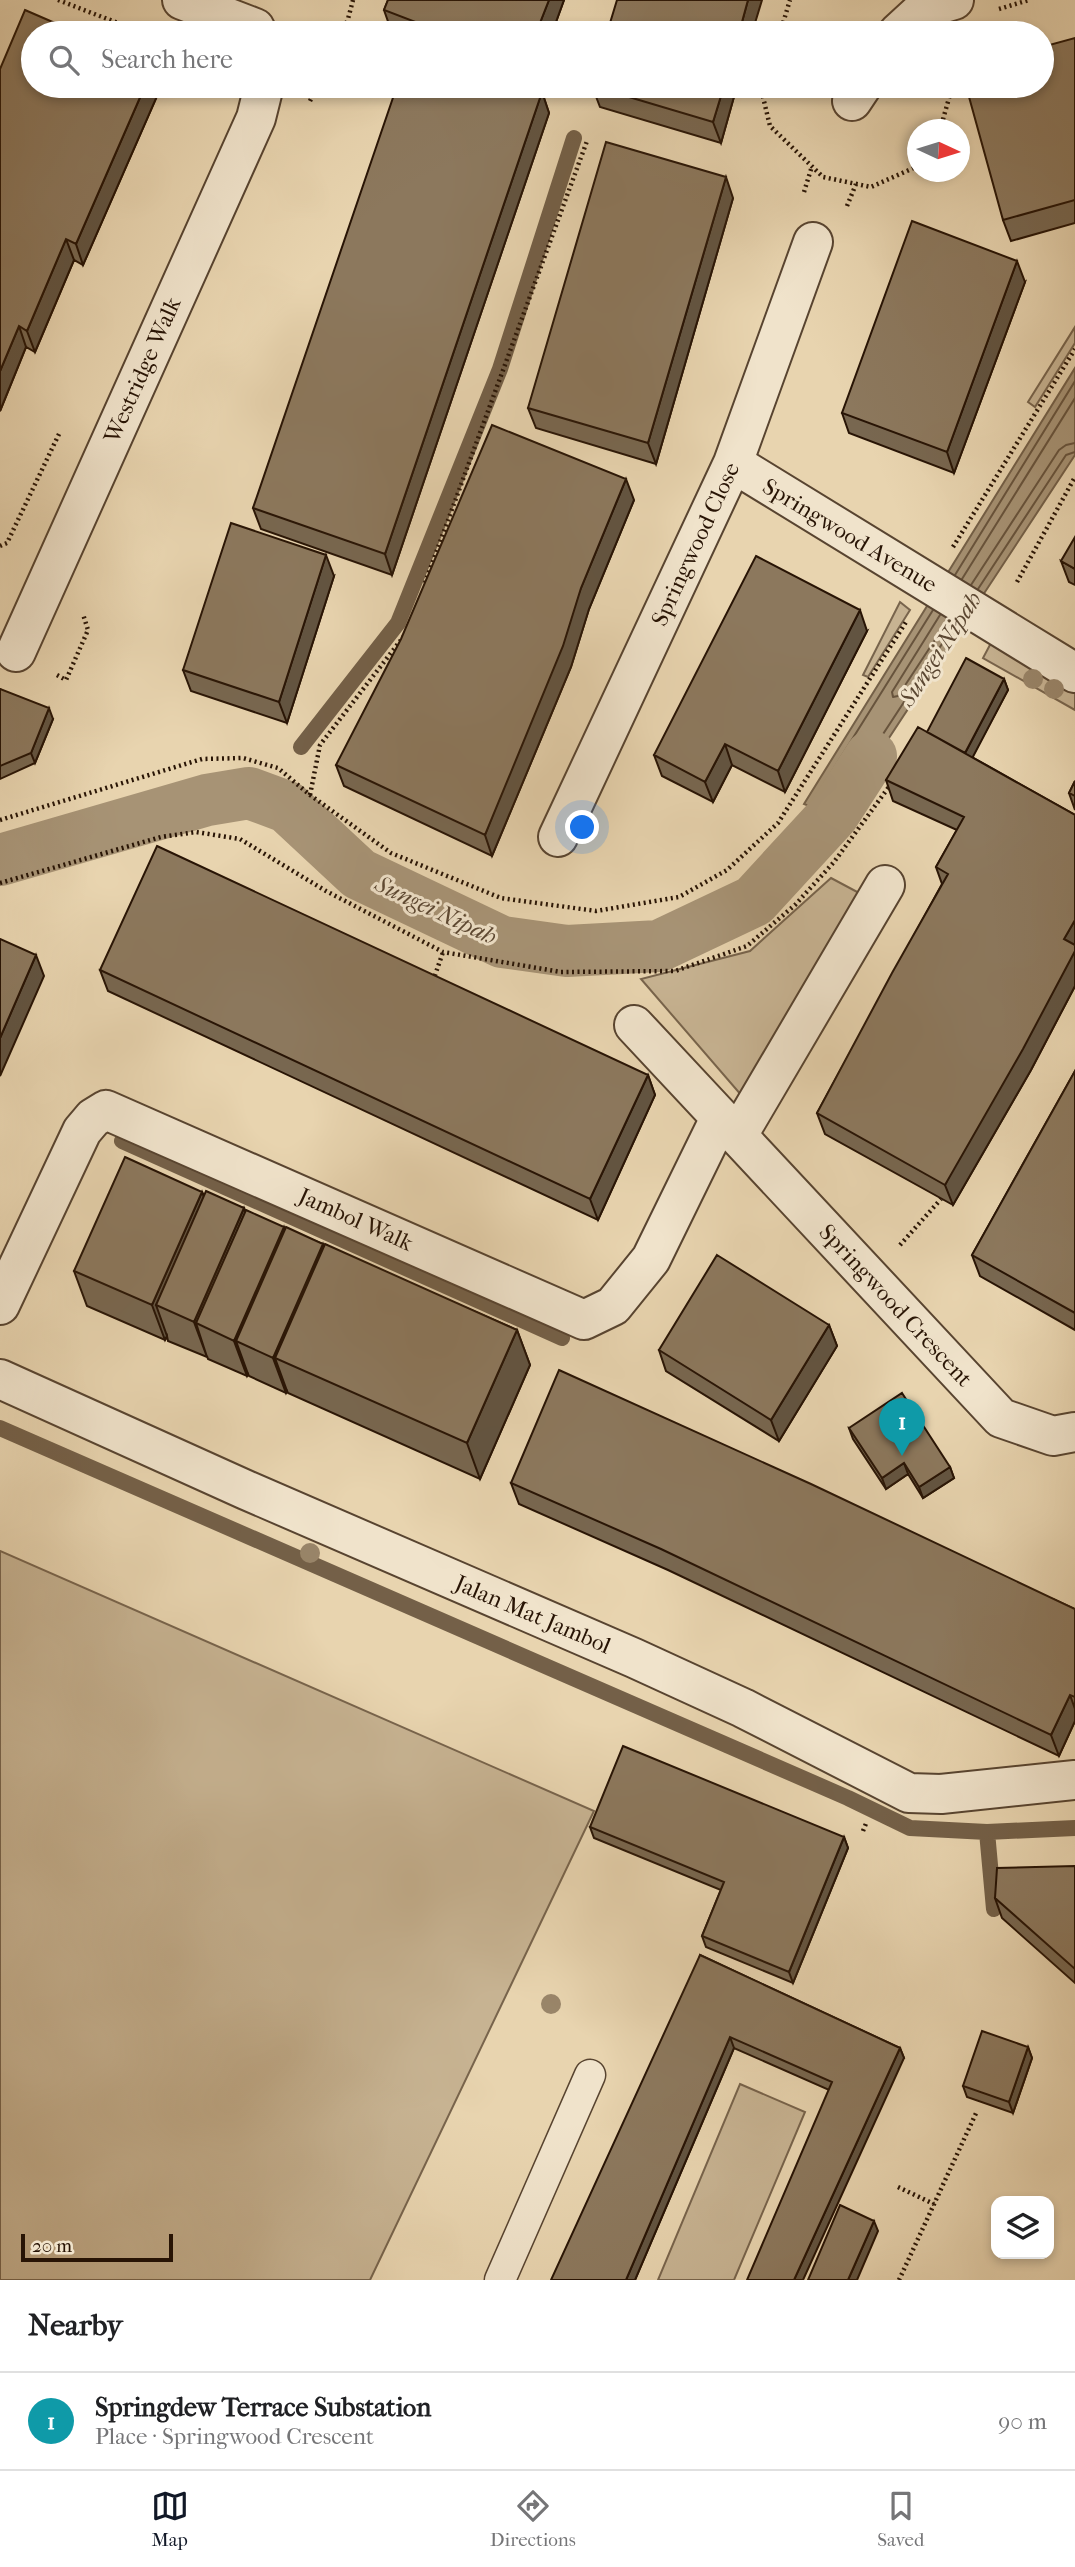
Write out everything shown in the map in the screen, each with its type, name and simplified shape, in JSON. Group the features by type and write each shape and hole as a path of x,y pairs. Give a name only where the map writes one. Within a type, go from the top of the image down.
{"street":[{"path":"182,0 237,21"},
{"path":"911,21 924,9 954,0"},
{"name":"Westridge Walk","path":"16,652 256,118 261,98"},
{"name":"Springwood Close","path":"558,837 733,463 813,242"},
{"name":"Springwood Avenue","path":"733,463 1075,673"},
{"path":"729,1126 885,885"},
{"name":"Springwood Crescent","path":"634,1025 1001,1418 1053,1436 1075,1432"},
{"name":"Jambol Walk","path":"0,1305 82,1131 93,1118 106,1110 584,1320 614,1306 651,1259 729,1126"},
{"name":"Jalan Mat Jambol","path":"0,1379 246,1490 634,1658 743,1709 909,1793 941,1794 1075,1780"}],"lane":[{"path":"500,2280 590,2075"}],"path":[{"path":"58,0 113,21"},
{"path":"347,21 353,0"},
{"path":"784,21 790,0"},
{"path":"763,98 770,127 823,177 871,187 907,171"},
{"path":"943,119 949,98"},
{"path":"422,593 587,141"},
{"path":"804,192 812,166"},
{"path":"847,206 856,184"},
{"path":"1019,576 1075,477"},
{"path":"310,795 320,745 408,632"},
{"path":"0,883 160,837 196,832 240,839 326,891 443,951 561,972 675,971 747,946 795,905 834,862 897,775"},
{"path":"430,990 443,951"},
{"path":"897,1248 942,1199"},
{"path":"863,1831 867,1822"},
{"path":"900,2280 977,2111"},
{"path":"898,2187 934,2204"}],"shaded area":[{"path":"1075,327 1075,343 1035,407 1028,402"},
{"path":"900,602 910,610 868,677 863,675"},
{"path":"991,643 1075,691 1075,710 983,658"},
{"path":"831,878 861,894 742,1096 641,979 750,951"},
{"path":"0,1551 594,1811 370,2280 0,2280"},
{"path":"740,2084 805,2112 734,2280 658,2280"}],"water":[{"path":"1075,368 1075,455 837,817 804,804"}],"building":[{"path":"388,0 549,0 541,21 413,21 384,10"},
{"path":"617,0 748,0 742,21 611,21"},
{"path":"25,10 50,21 21,21 21,98 140,98 76,244 66,239 27,331 19,326 0,371 0,69"},
{"path":"1075,38 1075,200 1003,220 969,98 1054,98 1054,44"},
{"path":"393,98 540,98 385,554 253,508"},
{"path":"632,98 720,98 713,122"},
{"path":"606,142 726,177 648,443 528,408"},
{"path":"912,221 1017,261 947,452 842,413"},
{"path":"492,425 626,479 581,588 563,646 485,835 336,765 401,639"},
{"path":"231,523 326,555 279,702 183,670"},
{"path":"1075,537 1075,569 1061,561"},
{"path":"756,556 860,610 778,771 725,744 705,782 654,755"},
{"path":"966,658 1004,679 965,753 927,732"},
{"path":"0,689 49,708 31,753 0,766"},
{"path":"918,727 1075,815 1075,920 1064,939 1075,945 1075,951 1023,1049 945,1185 817,1113 948,874 936,867 964,817 886,780"},
{"path":"1075,781 1075,796 1069,793"},
{"path":"157,846 648,1075 590,1199 100,970"},
{"path":"0,939 36,955 0,1038"},
{"path":"1075,1071 1075,1313 972,1255"},
{"path":"125,1157 202,1192 152,1305 74,1271"},
{"path":"206,1191 244,1208 194,1322 156,1305"},
{"path":"246,1210 284,1227 234,1341 196,1323"},
{"path":"286,1227 323,1244 273,1358 236,1341"},
{"path":"325,1244 517,1330 467,1443 275,1358"},
{"path":"717,1255 829,1325 771,1420 659,1350"},
{"path":"559,1370 811,1484 1075,1609 1075,1697 1070,1695 1051,1735 661,1549 511,1483"},
{"path":"902,1393 950,1467 919,1487 904,1463 882,1478 849,1428"},
{"path":"623,1746 844,1837 789,1972 702,1936 724,1882 590,1827"},
{"path":"1075,1866 1075,1969 995,1898 997,1868"},
{"path":"700,1955 900,2048 794,2280 747,2280 832,2082 730,2037 626,2280 551,2280"},
{"path":"982,2031 1028,2047 1009,2102 963,2086"},
{"path":"840,2205 874,2221 848,2280 808,2280"}],"waterway":[{"path":"301,747 398,623 500,369 574,138"},
{"name":"Sungei Nipah","path":"0,860 207,800 249,793 287,807 359,874 502,942 567,951 659,946 754,901 833,815 871,756"},
{"path":"122,1141 562,1338"},
{"path":"0,1428 848,1798 910,1828 987,1832 1075,1828"},
{"path":"987,1832 994,1909"}],"place":[{"name":"Springdew Terrace Substation","path":"902,1456"}]}
